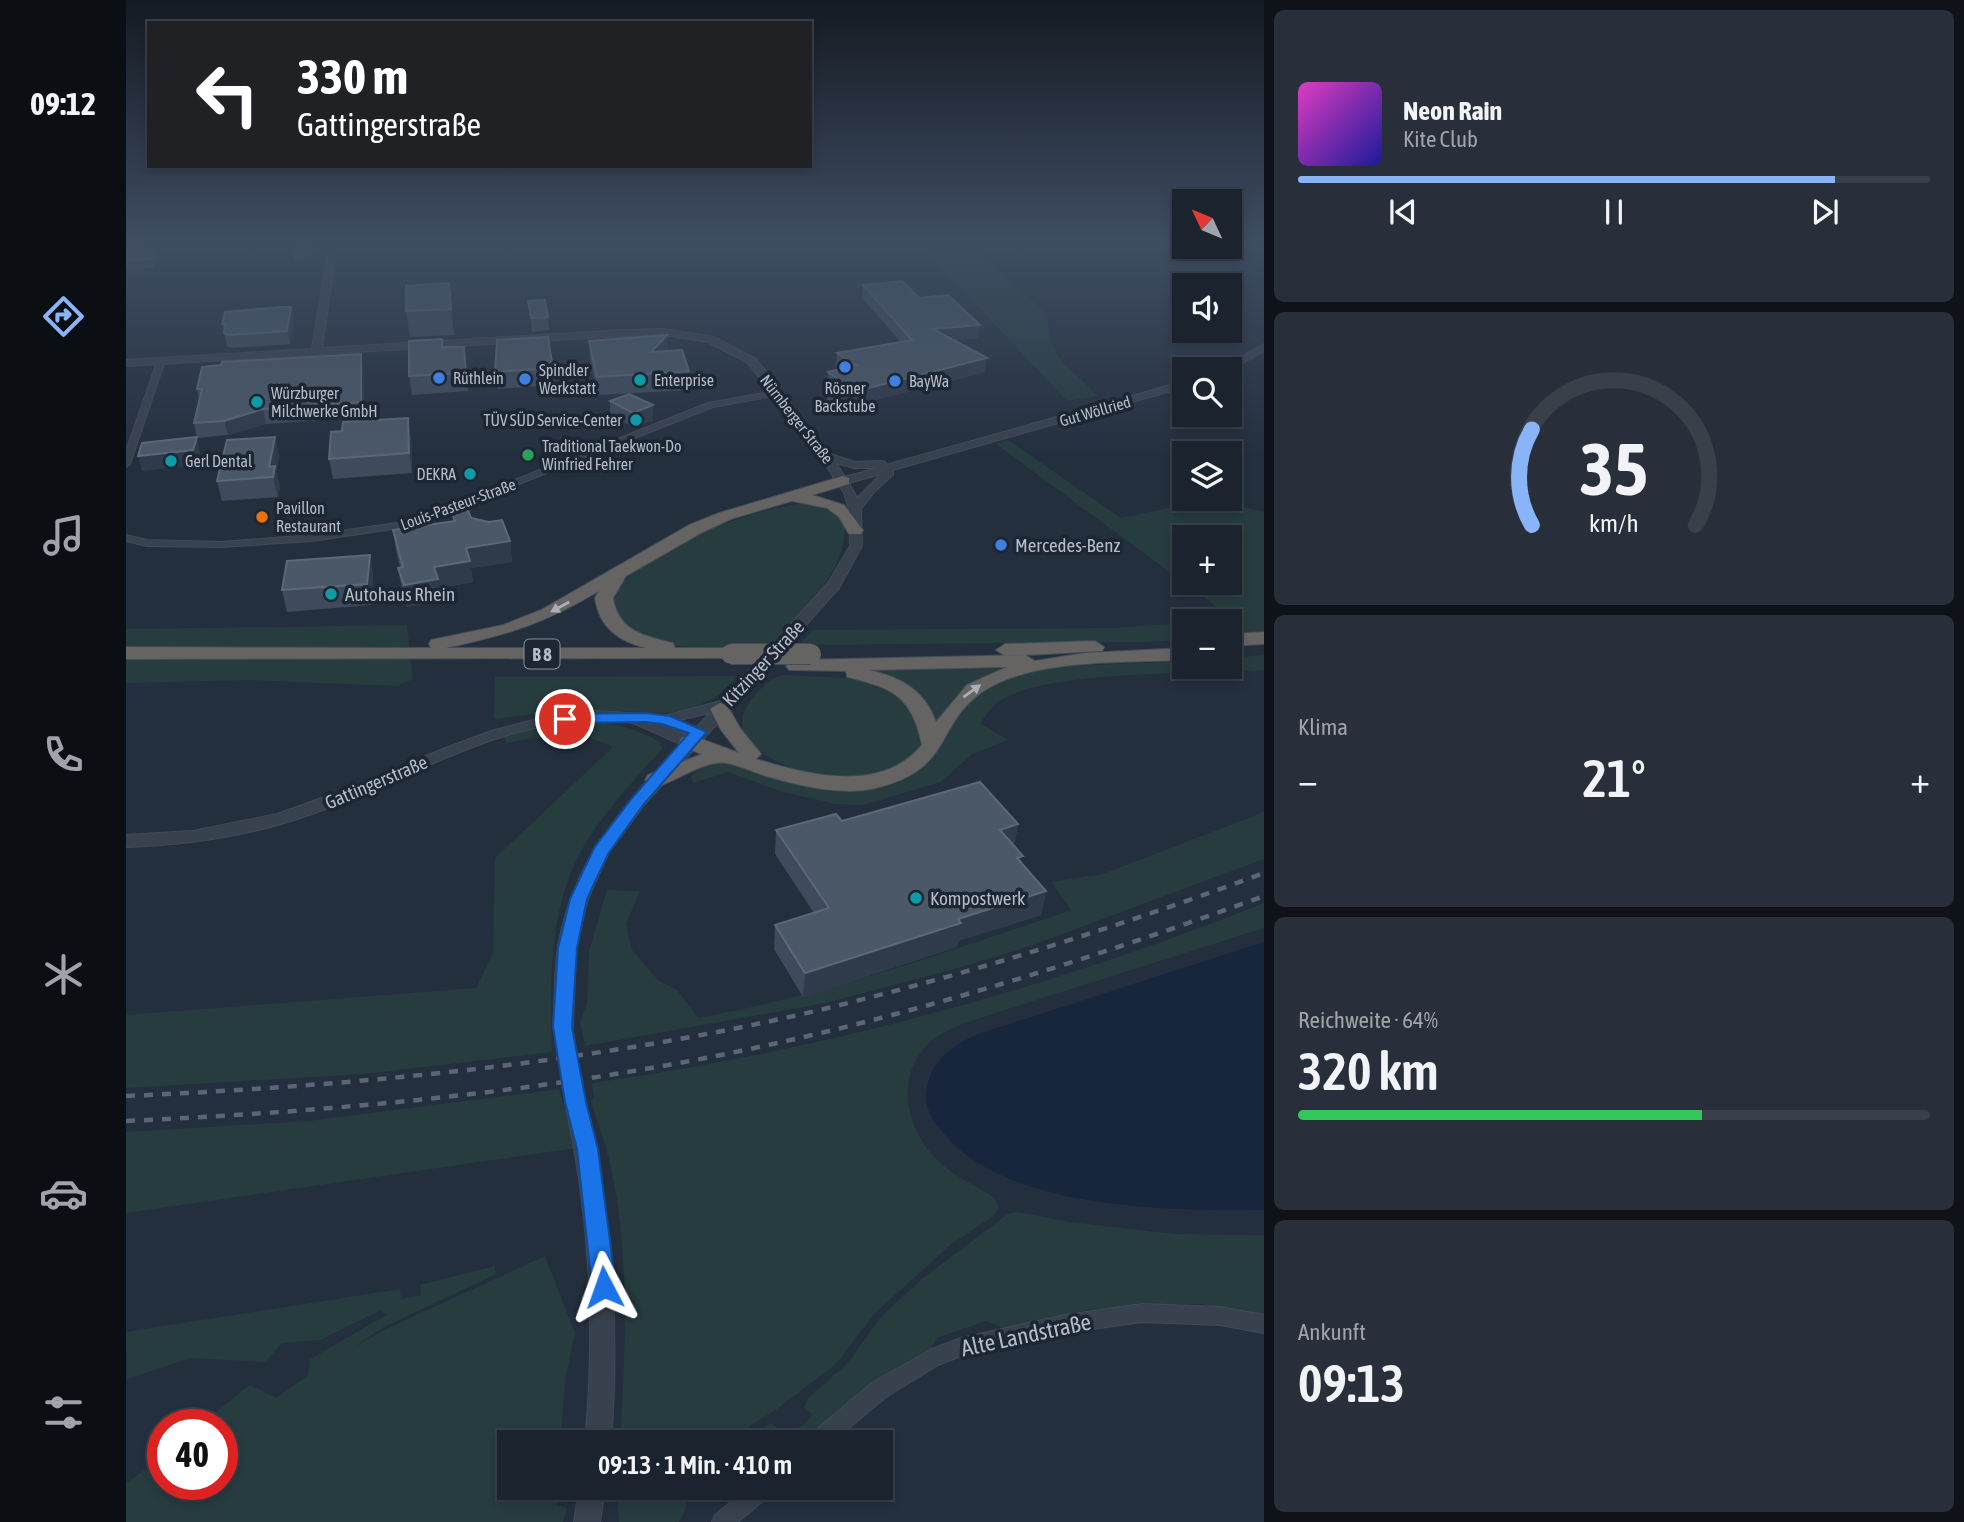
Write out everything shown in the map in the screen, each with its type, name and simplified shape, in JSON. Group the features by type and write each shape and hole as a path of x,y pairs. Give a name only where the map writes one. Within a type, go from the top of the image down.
{"highway":[{"path":"353,654 421,647 508,629 547,614 695,529 842,481"},
{"path":"786,498 812,499 836,505 844,511 855,530"},
{"path":"620,573 604,597 607,618 613,627 651,645 727,660"},
{"path":"1242,639 1264,638"},
{"name":"B 8","path":"804,660 1172,644"},
{"path":"1242,650 1264,649"},
{"name":"B 8","path":"126,653 727,660"},
{"name":"B 8","path":"126,662 1099,658 1172,655"},
{"path":"694,737 727,757 819,782 852,785 880,781 921,760 953,708 966,694 985,682 1033,667 1099,658"},
{"path":"804,660 873,676 906,691 921,706 929,720 932,745"},
{"path":"722,707 731,730 751,754"},
{"path":"694,737 751,754 793,774"},
{"path":"656,780 696,763 727,757"}],"street":[{"path":"317,351 322,315"},
{"name":"Nürnberger Straße","path":"126,363 623,332 684,334 718,342 752,361 826,456 842,481"},
{"path":"1242,359 1264,347"},
{"path":"126,464 161,361"},
{"name":"Gut Wöllried","path":"932,456 1172,388"},
{"name":"Louis-Pasteur-Straße","path":"126,538 136,543 164,546 323,536 413,523 712,405 776,393"},
{"path":"826,456 867,466 932,456"},
{"path":"842,481 932,456"},
{"path":"855,509 874,484 902,465"},
{"name":"Kitzinger Straße","path":"599,1430 605,1313 603,1260 587,1149 575,1102 562,1027 567,948 579,899 600,852 656,780 834,585 852,557 855,509 842,481"},
{"path":"664,719 722,707"},
{"name":"Gattingerstraße","path":"624,716 694,737"},
{"name":"Gattingerstraße","path":"126,841 199,836 302,812 481,738 526,725 565,719 624,716 664,719 694,737"},
{"name":"Alte Landstraße","path":"831,1430 879,1390 932,1357 961,1347 1065,1324 1142,1313 1220,1316 1264,1324"},
{"path":"587,1522 590,1500"},
{"path":"722,1522 749,1500"}],"green space":[{"path":"986,315 1047,315 1051,344 1063,363 1098,396 1067,401"},
{"path":"1008,440 1121,518 1172,507 1172,511 1242,511 1242,507 1264,512 1264,635 1242,636 1242,609 1219,609 1200,595 1242,595 1242,525 1172,525 1172,574 996,444"},
{"path":"808,502 825,504 845,521 840,556 822,588 774,645 736,648 671,646 620,628 610,598 626,579 647,562 672,547 728,522"},
{"path":"1172,624 1172,641 800,645 812,630 1113,628"},
{"path":"407,625 413,679 397,686 250,680 126,683 126,629"},
{"path":"1264,655 1264,670 1242,671 1242,657"},
{"path":"1172,662 1172,673 1057,683 1027,689 1002,699 980,723 1008,740 972,754 941,782 863,805 835,804 780,791 728,772 693,783 691,776 709,764 728,762 788,779 905,777 957,709 1002,678 1049,667"},
{"path":"851,668 1010,669 982,680 935,734 923,705"},
{"path":"783,675 867,679 911,702 923,740 914,754 906,760 871,775 830,777 788,767 751,745 736,731 743,729 744,713 754,696 769,682"},
{"path":"738,676 716,697 689,710 664,713 572,709 494,719 495,677"},
{"path":"565,721 626,727 660,742 662,749 604,816 574,865 558,916 554,944 552,1052 363,1074 126,1088 126,1015 476,988 493,953 495,858 613,747 574,736 533,738 507,743 502,734"},
{"path":"1264,812 1264,859 1030,946 826,1003 585,1046 580,1022 587,1004 589,951 607,890 640,891 626,924 632,950 658,980 677,990 698,1018 840,985 1071,910 1051,882 1103,874"},
{"path":"1264,903 1264,928 975,1020 940,1035 921,1052 913,1067 908,1099 917,1131 925,1146 942,1165 995,1198 999,1208 992,1217 950,1245 874,1314 836,1364 777,1409 743,1430 621,1430 625,1294 620,1220 606,1147 591,1101 594,1098 592,1083 678,1070 849,1035 1017,989 1183,934"},
{"path":"559,1089 576,1148 126,1213 126,1132 309,1121"},
{"path":"1018,1212 1070,1222 1174,1234 1264,1235 1264,1315 1201,1304 1161,1304 1086,1310 1006,1329 986,1321 937,1338 927,1356 825,1430 792,1430 802,1426 813,1414 804,1408 808,1398 846,1365 881,1317 923,1278 1008,1214"},
{"path":"545,1256 575,1333 566,1375 561,1430 497,1430 497,1500 558,1500 557,1505 567,1508 563,1522 126,1522 126,1483 147,1468 147,1500 238,1500 238,1409 220,1409 250,1385 276,1398 308,1375 310,1359 386,1315 381,1310 320,1340 282,1343 265,1362 191,1358 127,1379 126,1332 400,1289 401,1299 421,1295 420,1285 495,1266 496,1274 384,1327 350,1350 382,1331"},
{"path":"771,1423 780,1430 760,1430"},
{"path":"618,1500 687,1500 679,1522 619,1522"}],"water":[{"path":"1264,942 1264,1210 1140,1206 1094,1201 1050,1192 1009,1178 973,1160 935,1123 926,1103 930,1076 947,1052 975,1035"}],"building":[{"path":"224,315 290,315 287,331 229,335 224,333 226,324 222,324"},
{"path":"530,315 548,317 531,318"},
{"path":"890,315 969,315 980,325 933,329 987,358 841,395 828,387 844,383 828,372 856,365 837,353 912,340"},
{"path":"667,335 651,352 682,350 689,371 597,377 589,341"},
{"path":"548,337 554,375 539,376 538,369 495,372 497,340"},
{"path":"442,339 442,347 464,347 466,373 409,376 409,341"},
{"name":"Würzburger Milchwerke GmbH","path":"361,354 361,402 263,409 224,421 194,423 202,389 197,389 202,367 221,365 222,362"},
{"path":"629,394 653,405 633,413 610,401"},
{"path":"408,418 409,453 329,459 331,432 342,431 343,422"},
{"path":"197,437 193,450 138,456 142,443"},
{"path":"275,437 269,467 275,466 273,477 217,481 227,440"},
{"path":"468,510 471,518 489,522 502,520 510,541 466,548 470,561 434,567 438,579 404,585 398,568 403,567 393,530 455,521 452,513"},
{"path":"370,555 367,584 282,590 287,561"},
{"name":"Kompostwerk","path":"980,782 1018,824 1000,830 1023,856 1017,858 1046,891 958,919 961,923 805,973 775,925 829,908 776,830 836,814 842,821"}],"railway":[{"path":"126,1096 294,1086 462,1071 628,1048 711,1033 854,1002 972,970 1090,934 1264,873"},
{"path":"126,1121 286,1112 444,1097 523,1088 681,1063 823,1032 951,999 1140,940 1264,896"}],"place":[{"name":"Rösner Backstube","path":"845,367"},
{"name":"Rüthlein","path":"439,378"},
{"name":"Spindler Werkstatt","path":"525,379"},
{"name":"Enterprise","path":"640,380"},
{"name":"BayWa","path":"895,381"},
{"name":"Würzburger Milchwerke GmbH","path":"257,402"},
{"name":"TÜV SÜD Service-Center","path":"636,420"},
{"name":"Traditional Taekwon-Do Winfried Fehrer","path":"528,455"},
{"name":"Gerl Dental","path":"171,461"},
{"name":"DEKRA","path":"470,474"},
{"name":"Pavillon Restaurant","path":"262,517"},
{"name":"Mercedes-Benz","path":"1001,545"},
{"name":"Autohaus Rhein","path":"331,594"},
{"name":"Kompostwerk","path":"916,898"}],"route":[{"path":"565,719 600,716 664,719 699,732 638,801 600,852 579,899 567,948 562,1027 575,1102 587,1149 603,1260 604,1287"}]}
